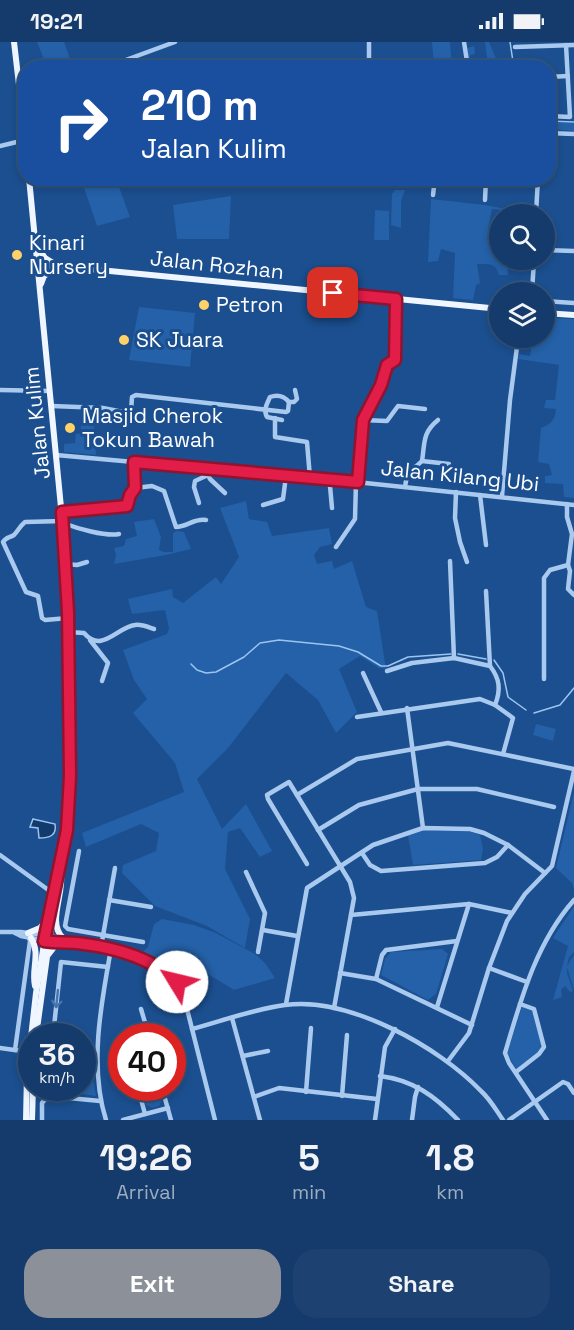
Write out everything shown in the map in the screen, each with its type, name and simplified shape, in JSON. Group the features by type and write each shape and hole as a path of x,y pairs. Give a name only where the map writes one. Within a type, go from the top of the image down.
{"main road":[{"path":"14,42 18,66"},
{"name":"Jalan Kulim","path":"30,186 66,564 70,776 67,830 50,916 38,1023"},
{"path":"36,243 45,258 58,266 44,276 40,287"},
{"name":"Jalan Rozhan","path":"38,264 489,308"},
{"path":"555,314 574,315"},
{"path":"45,962 51,951 62,941 56,922 62,883 60,867"},
{"path":"36,993 33,978 37,951 29,936 50,916"},
{"name":"Jalan Kulim","path":"32,1023 47,939"},
{"name":"Jalan Kulim","path":"26,1120 27,1101"},
{"path":"32,1120 33,1101"}],"street":[{"path":"126,60 175,42"},
{"path":"369,42 369,60"},
{"path":"464,42 467,60"},
{"path":"556,116 570,117 566,45"},
{"path":"515,47 574,45"},
{"path":"556,76 568,76"},
{"path":"556,133 574,134"},
{"path":"0,146 18,142"},
{"path":"433,195 434,186"},
{"path":"485,201 486,186"},
{"path":"537,204 538,186"},
{"path":"555,250 574,251"},
{"path":"336,547 355,519 363,420 381,385 387,365 395,360 396,299"},
{"path":"555,302 574,303"},
{"path":"502,496 516,348"},
{"path":"0,390 50,391"},
{"path":"289,402 297,400 295,390"},
{"path":"52,406 104,408 128,413 131,411 132,397 136,395 286,412 289,402"},
{"path":"282,420 267,417 265,409 272,396 282,396 289,402"},
{"path":"363,420 387,421 398,406 424,409"},
{"path":"274,418 275,437 307,442 310,478"},
{"path":"422,461 423,441 430,426 438,420"},
{"name":"Jalan Kilang Ubi","path":"56,455 207,472 357,482 574,504"},
{"path":"405,487 406,476 410,469 422,461 449,464"},
{"path":"62,512 127,506 135,488 134,462"},
{"path":"200,503 194,487 195,481 207,472 225,493"},
{"path":"263,505 283,499 286,476"},
{"path":"331,480 332,508"},
{"path":"135,488 152,486 164,491 176,527 181,527 193,520 206,520"},
{"path":"456,492 455,518 467,562"},
{"path":"480,495 486,545"},
{"path":"567,504 567,517 572,534 568,589 574,595"},
{"path":"68,618 45,620 42,618 38,596 26,591 3,542 16,534 20,525 25,522 63,522 82,530 108,535 119,534"},
{"path":"450,561 454,658"},
{"path":"66,564 77,566 87,562"},
{"path":"544,678 544,578 550,570 568,565"},
{"path":"486,591 490,666 500,687 495,705"},
{"path":"90,640 112,637 125,627 138,624 154,629"},
{"path":"68,632 84,633 108,663 102,681"},
{"path":"387,671 412,663 454,658 490,666"},
{"path":"363,673 381,712"},
{"path":"357,717 480,699 495,705 513,718 503,754"},
{"path":"407,708 423,828"},
{"path":"297,795 357,759 448,743 574,770 552,866 525,894 512,913 489,968 472,1025 465,1040 448,1061"},
{"path":"307,864 267,795 289,782 350,882 353,894 334,1008"},
{"path":"318,830 359,804 418,789 477,789 554,807"},
{"path":"286,1005 307,888 373,845 423,828 470,829 508,845 545,873"},
{"path":"362,853 370,865 381,871 485,863 497,857 508,845"},
{"path":"79,851 65,926 68,929 143,942"},
{"path":"0,855 54,894"},
{"path":"100,947 115,868"},
{"path":"246,872 265,913 258,952"},
{"path":"109,900 151,907"},
{"path":"547,1120 505,1053 527,982 554,924 574,900"},
{"path":"351,915 469,904 512,913"},
{"path":"437,1007 469,904"},
{"path":"263,930 297,936"},
{"path":"0,932 111,949 134,955 171,975 181,991 215,1120"},
{"path":"15,1050 29,936"},
{"path":"376,979 382,955 386,950 458,941"},
{"path":"106,1120 100,1101 97,1072 99,1035 111,949"},
{"path":"54,1023 61,962 108,967"},
{"path":"489,968 527,982"},
{"path":"340,973 376,979 472,1025"},
{"path":"516,1072 539,1054 544,1047 534,1009 520,1004"},
{"path":"192,1029 286,1005 334,1008 364,1016 395,1029 448,1061 482,1092 503,1120"},
{"path":"141,1009 145,1023"},
{"path":"232,1018 260,1120"},
{"path":"306,1092 311,1028"},
{"path":"375,1120 385,1047 395,1029"},
{"path":"342,1095 347,1035"},
{"path":"0,1048 18,1050"},
{"path":"243,1056 268,1051"},
{"path":"380,1076 397,1078 418,1087 458,1120"},
{"path":"509,1120 563,1082 568,1084 574,1093"},
{"path":"412,1120 418,1087"},
{"path":"254,1097 279,1089 377,1100"},
{"path":"42,1120 42,1103 48,1096 100,1101"},
{"path":"142,1101 146,1114"},
{"path":"166,1101 171,1120"},
{"path":"123,1120 168,1108"}],"shaded area":[{"path":"37,42 64,42 70,60 44,60"},
{"path":"432,42 450,42 451,60 433,60"},
{"path":"485,42 489,42 497,60 485,60 487,58"},
{"path":"474,46 475,54 470,55 470,60 468,60 467,48"},
{"path":"556,122 574,123 574,131 556,130"},
{"path":"83,186 119,186 130,217 97,226"},
{"path":"395,190 405,190 401,201 401,228 391,225 392,194"},
{"path":"231,196 229,239 177,239 173,205"},
{"path":"431,199 489,206 489,265 477,264 480,283 476,285 473,300 453,298 455,253 441,249 438,261 428,262"},
{"path":"375,210 389,211 389,240 374,240"},
{"path":"497,270 508,270 508,275 499,275"},
{"path":"139,307 195,313 190,367 129,360"},
{"path":"555,318 574,319 574,498 564,497 563,484 545,483 545,476 552,475 549,464 538,462 541,428 552,421 555,416 556,409 544,408 546,400 555,400 559,365 518,359 519,354 530,356 531,348 555,348"},
{"path":"94,423 96,455 64,452 64,444 75,443 76,434 81,433 81,425"},
{"path":"246,501 249,519 267,522 272,536 329,528 332,544 320,547 314,555 317,564 332,561 334,569 352,561 366,607 377,611 386,669 379,668 360,656 339,669 357,712 336,733 318,700 286,673 228,748 197,779 222,829 246,804 272,851 260,857 240,828 228,832 225,869 250,919 245,948 207,926 155,906 122,873 123,865 156,851 159,833 141,824 86,847 82,833 184,792 175,763 133,713 147,699 134,680 123,650 167,634 169,629 165,610 132,614 128,599 172,589 173,597 183,603 216,577 221,584 239,557 220,508"},
{"path":"154,519 161,537 159,550 173,552 173,533 177,531 184,532 191,549 114,564 116,555 114,548 124,546 126,539 137,536 134,522"},
{"path":"536,724 556,729 553,741 533,735"},
{"path":"574,792 574,890 572,883 556,868"},
{"path":"33,819 55,824 55,831 49,837 39,838 38,828 30,827"},
{"path":"422,830 468,831 480,835 483,849 481,860 413,865 408,835"},
{"path":"574,906 574,952 569,957 567,966 574,955 574,990 567,967 573,991 570,992 565,986 561,990 562,997 553,1000 568,946 553,938"},
{"path":"162,919 194,925 216,933 255,954 265,963 275,978 234,990 198,968 183,962 173,971 142,953 148,947 154,924"},
{"path":"442,949 448,954 436,994 428,1000 381,975 385,959 391,952"},
{"path":"522,1007 532,1011 542,1046 538,1052 516,1069 507,1053"},
{"path":"145,1101 161,1102 159,1106 152,1108 146,1105"}],"waterway":[{"path":"510,42 513,60"},
{"path":"556,121 574,122"},
{"path":"191,664 197,670 206,673 216,672 244,657 260,643 279,640 339,646 358,652 381,666 388,666 408,657 451,654"},
{"path":"458,654 486,659"},
{"path":"494,660 503,673 508,697 526,710"},
{"path":"534,713 560,705 574,688"}],"place":[{"name":"Kinari Nursery","path":"17,255"},
{"name":"Petron","path":"204,305"},
{"name":"SK Juara","path":"124,340"},
{"name":"Masjid Cherok Tokun Bawah","path":"70,428"}],"route":[{"path":"177,982 171,975 126,952 98,946 44,941 67,830 70,776 68,612 62,512 127,506 131,492 135,488 134,462 358,482 363,420 381,385 387,365 395,360 396,356 394,337 396,299 333,293"}]}
